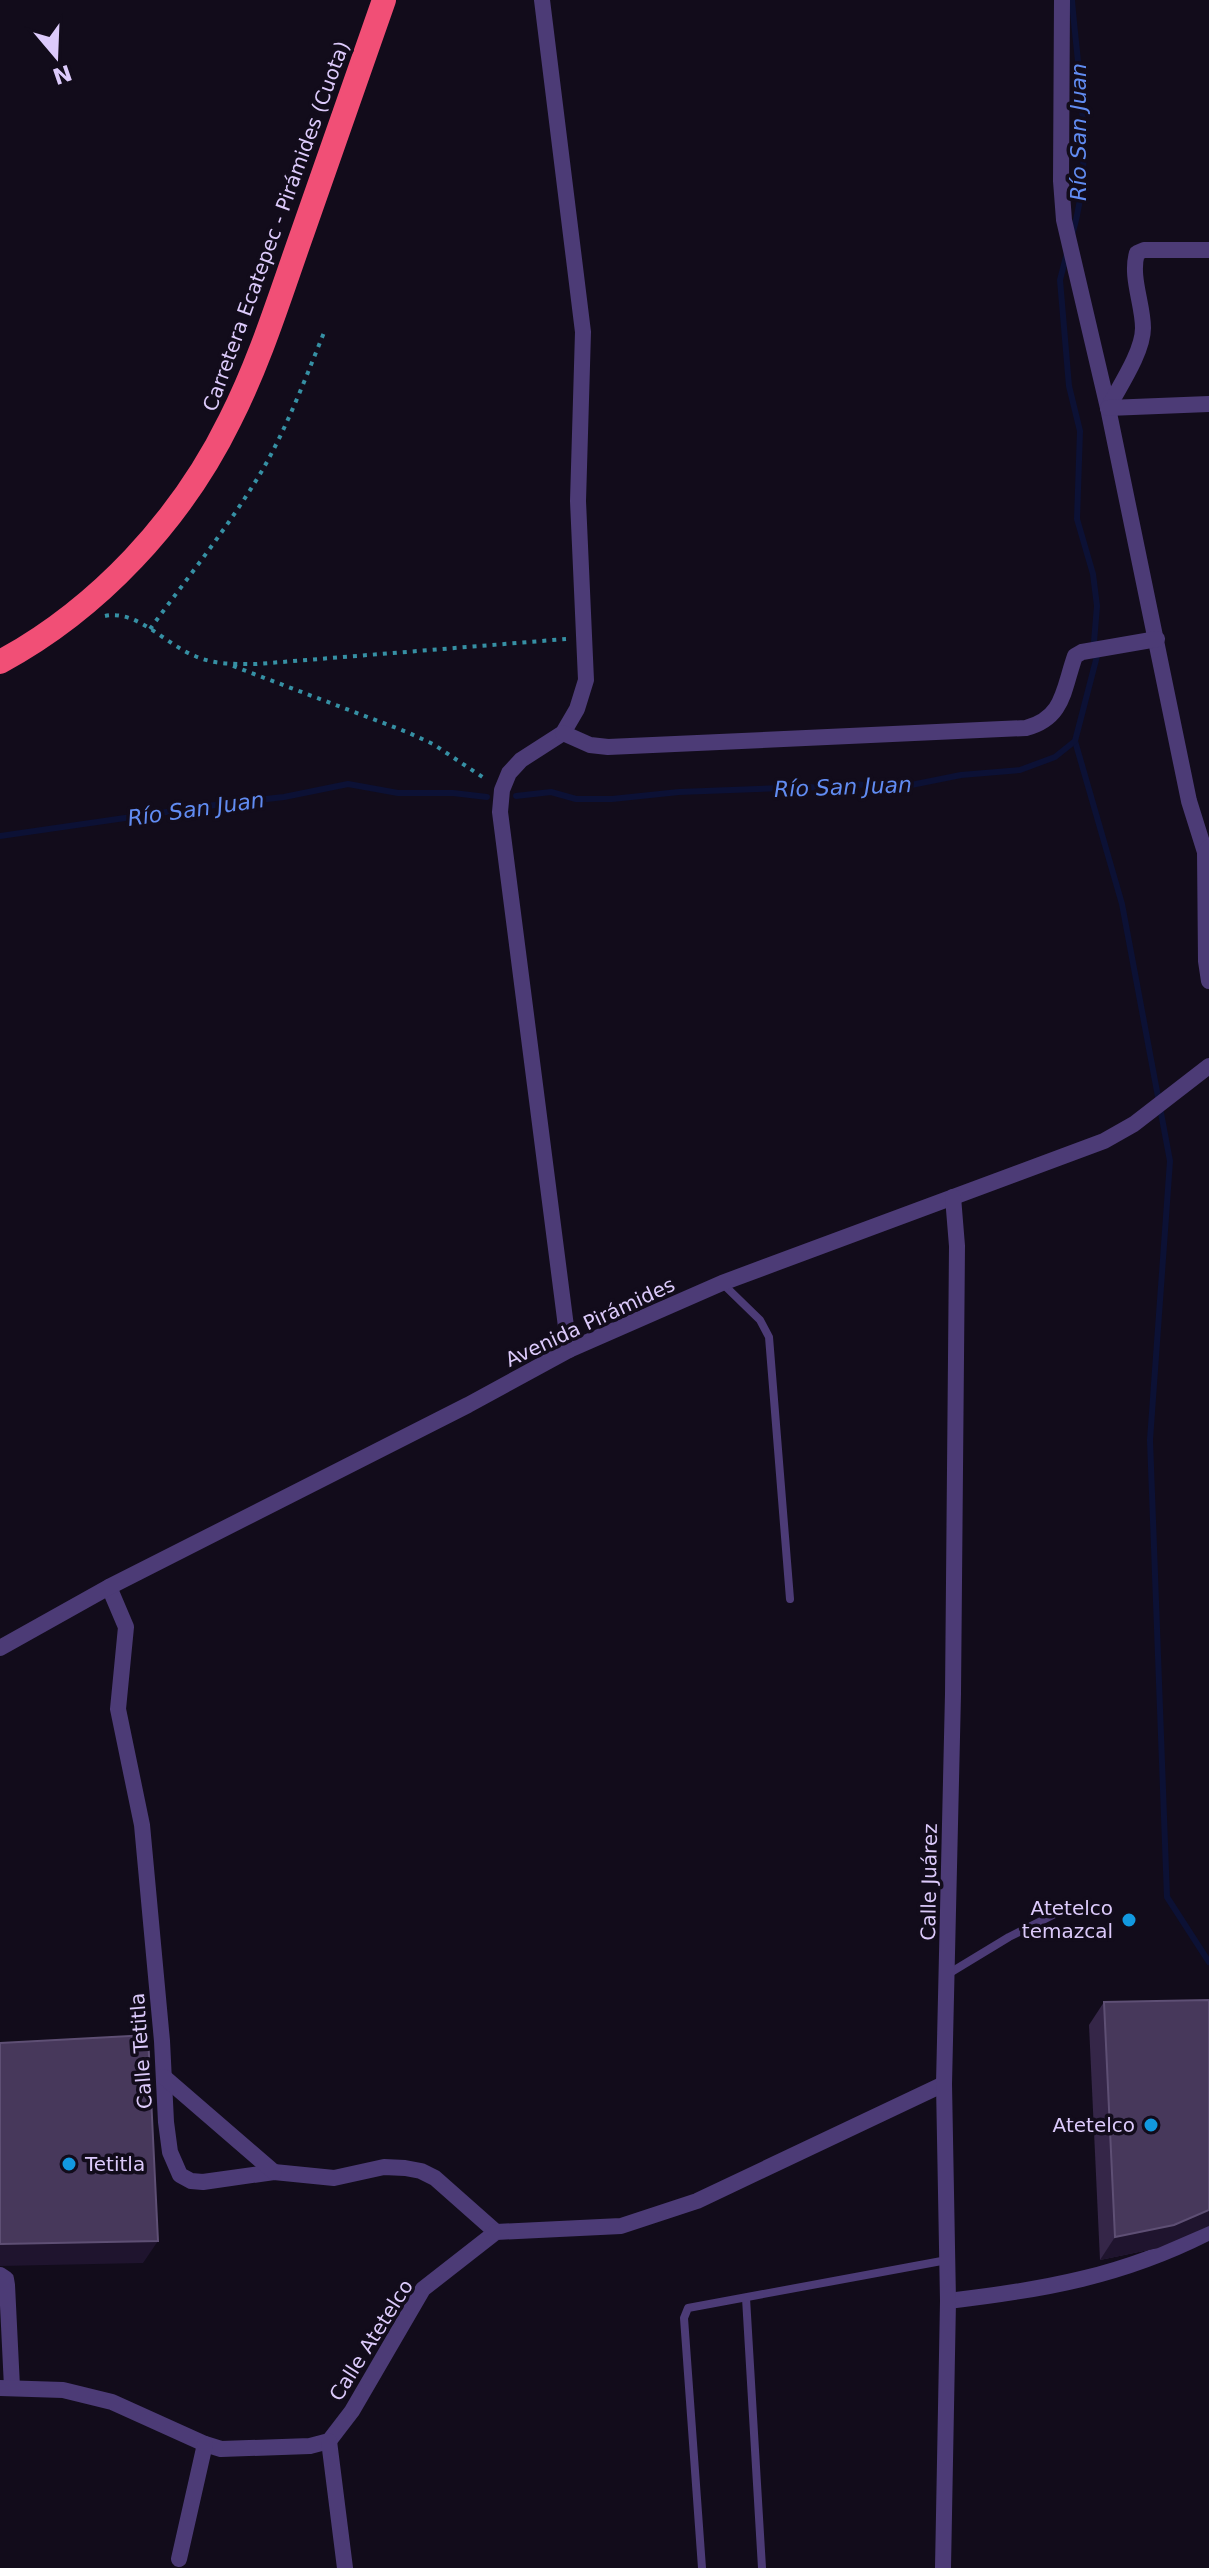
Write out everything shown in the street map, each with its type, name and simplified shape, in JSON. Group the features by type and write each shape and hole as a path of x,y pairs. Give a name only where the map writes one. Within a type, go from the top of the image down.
{"highway":[{"name":"Carretera Ecatepec - Pirámides (Cuota)","path":"0,662 41,638 75,612 124,567 171,515 204,467 232,418 285,283 384,0"}],"street":[{"path":"542,0 583,332 578,501 586,680 577,709 563,733 521,760 509,773 502,790 500,829 569,1350"},
{"path":"1062,0 1061,181 1064,220 1108,408 1189,801 1207,849 1206,961 1209,981"},
{"path":"1108,408 1133,362 1144,331 1135,266 1137,253 1144,250 1209,250"},
{"path":"1108,408 1209,404"},
{"path":"563,733 590,745 608,747 1026,728 1042,724 1054,715 1075,656 1082,652 1157,639"},
{"name":"Avenida Pirámides","path":"0,1648 109,1587 468,1405 569,1350 722,1283 1104,1141 1134,1124 1209,1066"},
{"name":"Calle Juárez","path":"943,2568 948,2301 944,2084 957,1246 953,1197"},
{"name":"Calle Tetitla","path":"109,1587 126,1627 118,1709 142,1825 170,2152 180,2175 191,2181 203,2182 274,2172 334,2178 384,2167 421,2171 435,2178 496,2232"},
{"path":"164,2077 274,2172"},
{"path":"496,2232 621,2226 697,2201 944,2084"},
{"name":"Calle Atetelco","path":"329,2441 352,2411 423,2289 496,2232"},
{"path":"948,2301 1030,2292 1100,2276 1167,2253 1209,2232"},
{"path":"0,2275 6,2279 7,2285 6,2388 63,2390 112,2402 205,2444 237,2450 310,2446 329,2441 345,2568"},
{"path":"179,2559 205,2444"}],"lane":[{"path":"722,1283 760,1320 769,1337 790,1599"},
{"path":"948,1974 1009,1937 1057,1913"},
{"path":"702,2568 684,2318 688,2308 948,2260"},
{"path":"746,2298 762,2568"}],"path":[{"path":"150,629 263,469 285,426 325,330"},
{"path":"75,612 85,619 124,614 198,658 228,664 407,732 460,761 502,790"},
{"path":"228,664 584,637"}],"building":[{"name":"Atetelco","path":"1209,2000 1209,2210 1174,2225 1115,2237 1104,2002"},
{"name":"Tetitla","path":"148,2035 158,2241 0,2244 0,2043"}],"waterway":[{"name":"Río San Juan","path":"1072,0 1084,148 1083,177 1072,235"},
{"name":"Río San Juan","path":"1067,253 1060,280 1069,386 1080,431 1077,519 1093,574 1097,606 1094,642"},
{"name":"Río San Juan","path":"516,796 551,792 576,799 612,799 679,792 827,789 856,784 891,789 961,775 1020,770 1055,757 1075,741 1097,656"},
{"path":"1075,741 1122,904 1170,1161 1150,1440 1167,1897 1209,1962"},
{"name":"Río San Juan","path":"0,836 284,797 348,784 398,793 453,793 487,797"}],"place":[{"name":"Atetelco temazcal","path":"1129,1920"},
{"name":"Atetelco","path":"1151,2125"},
{"name":"Tetitla","path":"69,2164"}]}
